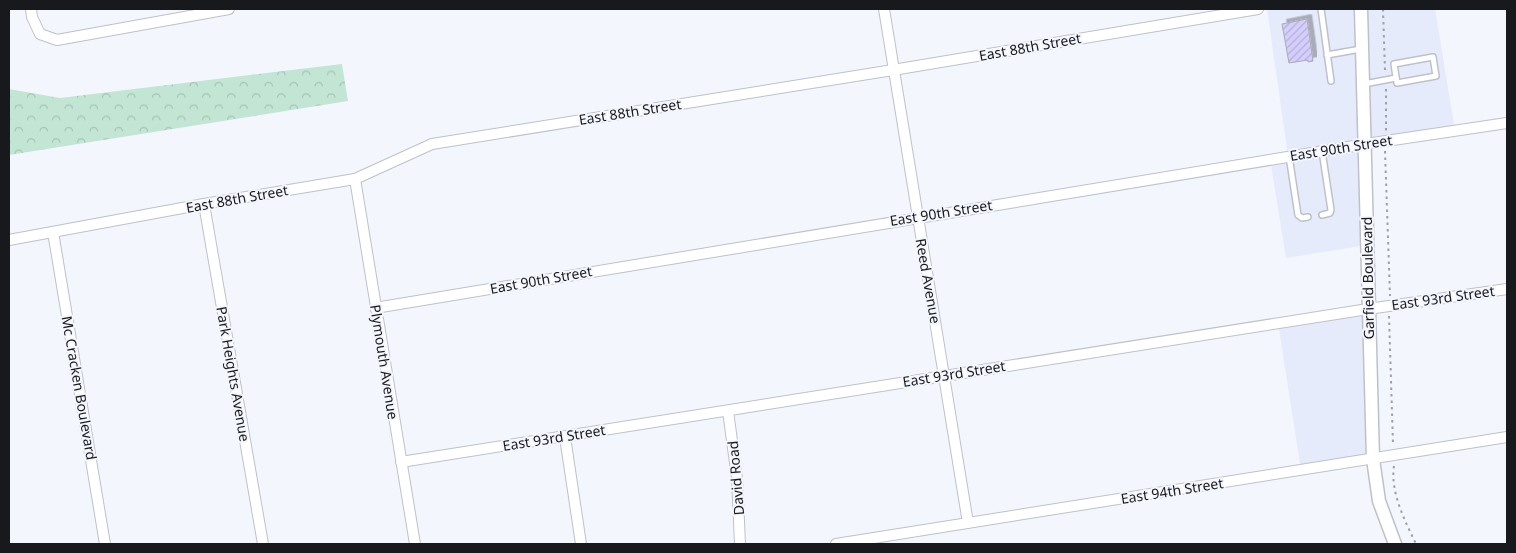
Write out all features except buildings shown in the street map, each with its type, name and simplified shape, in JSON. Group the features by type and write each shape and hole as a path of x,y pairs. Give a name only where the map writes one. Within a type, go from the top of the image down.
{"street":[{"path":"31,9 32,17 40,34 57,40 183,13 229,9"},
{"name":"Reed Avenue","path":"884,9 968,523"},
{"name":"East 88th Street","path":"9,240 354,179 432,144 1258,9"},
{"name":"Garfield Boulevard","path":"1361,9 1373,459 1380,501 1395,544"},
{"name":"East 90th Street","path":"375,308 1288,156 1507,123"},
{"name":"Plymouth Avenue","path":"354,179 415,544"},
{"name":"Park Heights Avenue","path":"204,204 263,544"},
{"name":"Mc Cracken Boulevard","path":"53,232 105,544"},
{"name":"East 93rd Street","path":"401,462 1368,309 1507,289"},
{"name":"David Road","path":"728,411 737,478 740,544"},
{"path":"564,436 581,544"},
{"name":"East 94th Street","path":"836,544 1507,437"}],"lane":[{"path":"1321,9 1331,81"},
{"path":"1327,54 1363,49"},
{"path":"1433,57 1436,76 1396,83 1396,78 1394,64 1433,57"},
{"path":"1364,84 1396,78"},
{"path":"1322,151 1331,210 1330,213 1322,215"},
{"path":"1288,156 1298,215 1302,218 1308,218"}],"path":[{"path":"1383,9 1386,124"},
{"path":"1385,151 1390,288"},
{"path":"1389,315 1392,439"},
{"path":"1394,467 1392,474 1402,515 1416,544"}],"shaded area":[{"path":"1267,9 1435,9 1455,130 1366,144 1367,245 1286,258 1270,159 1288,156"},
{"path":"1368,309 1373,459 1301,470 1278,323"}],"green space":[{"path":"342,64 348,101 9,155 9,89 60,98"}]}
